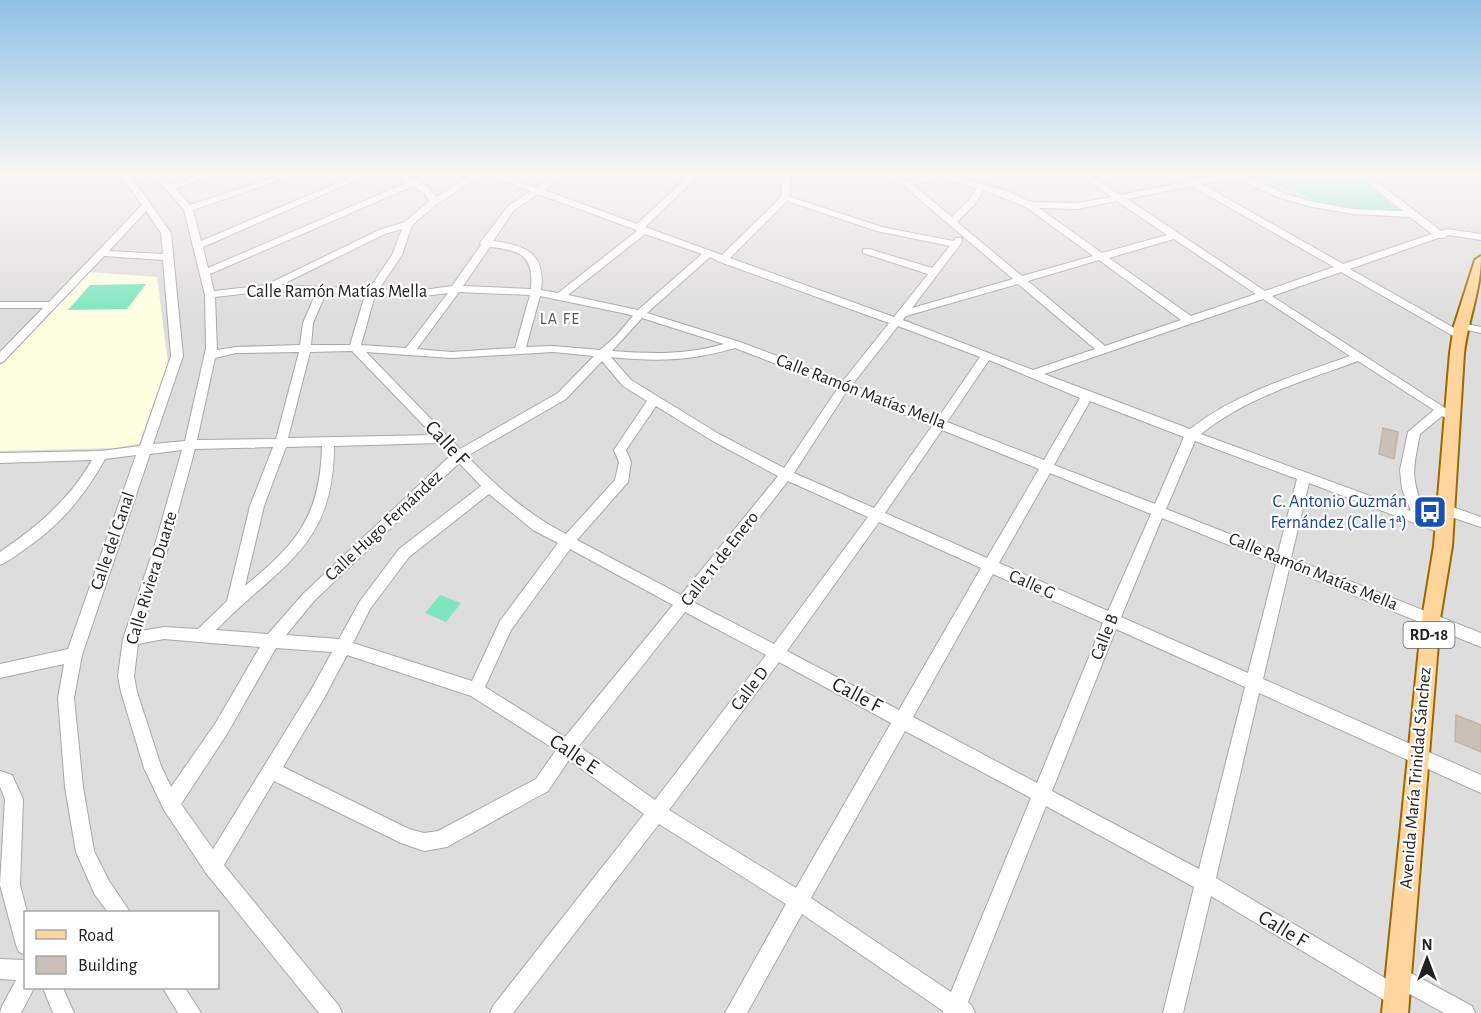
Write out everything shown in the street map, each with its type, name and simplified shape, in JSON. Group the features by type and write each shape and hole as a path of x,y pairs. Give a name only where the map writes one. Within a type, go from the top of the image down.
{"main road":[{"name":"Avenida María Trinidad Sánchez","path":"1397,995 1431,619 1443,546 1448,413 1460,331 1480,266"}],"street":[{"path":"0,359 131,222"},
{"name":"Calle del Canal","path":"119,911 102,888 85,852 74,787 66,698 74,655 147,450 177,356 166,233 158,222"},
{"name":"Calle Riviera Duarte","path":"192,222 210,295 211,355 161,548 131,639 126,676 153,768 170,804 213,866 332,1013"},
{"path":"199,245 253,222"},
{"path":"204,273 322,222"},
{"path":"408,352 456,289 484,243 500,222"},
{"path":"619,222 707,255 899,318 1087,396 1443,528"},
{"path":"560,297 648,222"},
{"path":"723,260 761,222"},
{"path":"859,222 880,229 955,244"},
{"path":"1052,222 1189,320"},
{"path":"1153,222 1448,413 1414,432 1406,470 1409,489 1421,520"},
{"path":"1259,222 1341,270 1460,331 1481,330"},
{"path":"1422,222 1442,236"},
{"path":"951,223 1104,351"},
{"path":"268,288 382,232 408,224"},
{"path":"355,348 371,293 397,255 408,224"},
{"path":"1034,374 1442,236 1447,232 1481,237"},
{"name":"Calle 11 de Enero","path":"272,771 407,837 424,842 440,840 542,785 567,748 786,476 845,386 964,233"},
{"path":"899,318 1019,279 1173,236"},
{"path":"484,243 510,246 525,252 532,258 538,274 536,292 519,352"},
{"path":"866,251 933,272"},
{"path":"101,253 169,257"},
{"name":"Calle Hugo Fernández","path":"170,804 221,729 271,642 309,597 458,456 562,396 620,338 640,314 707,255"},
{"name":"Calle Ramón Matías Mella","path":"210,295 268,288 416,294 456,289 536,292 640,314 736,344 941,423 1481,640"},
{"path":"234,602 257,506 281,443 305,350 308,323 322,291"},
{"path":"0,305 52,305"},
{"path":"211,355 236,350 355,348 452,356 553,350 658,358 705,353 736,344"},
{"name":"Calle F","path":"355,348 514,511 1204,882 1397,995 1465,1013"},
{"name":"Calle G","path":"602,354 627,382 654,400 786,476 1481,784"},
{"name":"Calle D","path":"500,1013 658,813 778,652 986,356"},
{"name":"Calle B","path":"958,1011 1041,794 1191,435 1211,417 1242,401 1359,357"},
{"path":"735,1013 1087,396"},
{"path":"476,690 505,626 568,541 621,482 625,462 620,450 654,400"},
{"path":"0,458 101,455 187,445 444,439"},
{"path":"200,637 216,617 283,561 311,527 328,477 328,441"},
{"path":"0,559 49,527 67,509 101,455"},
{"path":"1173,1013 1304,477"},
{"path":"213,866 317,695 341,646 366,605 404,553 491,486"},
{"path":"1444,509 1481,522"},
{"name":"Calle E","path":"131,639 164,633 341,646 476,690 567,748 658,813 799,901 958,1011"},
{"path":"0,671 74,655"},
{"path":"0,779 6,781 14,799 10,885 24,938"},
{"path":"0,969 24,970"},
{"path":"9,1013 24,987"},
{"path":"54,989 64,1013"},
{"path":"173,989 190,1013"}],"shaded area":[{"path":"0,222 1481,222 1481,1013 0,1013"},
{"path":"89,272 157,277 168,363 139,444 114,448 0,451 0,366"}],"green space":[{"path":"146,284 127,309 68,310 90,285"},
{"path":"440,595 461,603 446,622 425,613"}],"building":[{"path":"1383,428 1398,432 1394,459 1379,454"},
{"path":"1456,715 1481,725 1481,752 1455,741"}],"place":[{"name":"C. Antonio Guzmán Fernández (Calle 1ª)","path":"1430,512"}],"district":[{"name":"LA FE","path":"560,319"}]}
